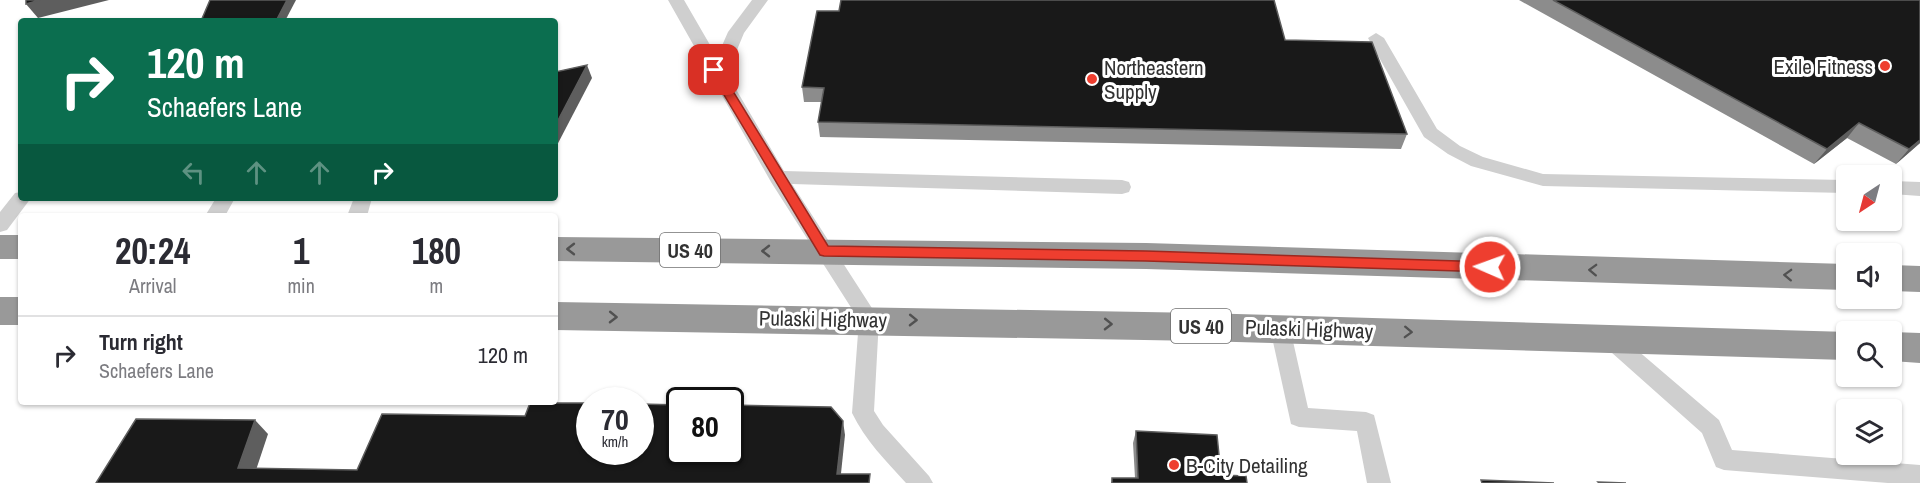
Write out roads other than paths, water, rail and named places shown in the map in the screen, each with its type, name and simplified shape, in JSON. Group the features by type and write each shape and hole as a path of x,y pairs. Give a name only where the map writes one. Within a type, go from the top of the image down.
{"highway":[{"path":"0,247 18,247"},
{"name":"US 40","path":"558,249 1146,256 1836,277"},
{"path":"1902,278 1920,279"},
{"path":"0,311 18,311"},
{"name":"Pulaski Highway","path":"558,316 869,319 1280,328 1836,345"},
{"path":"1902,347 1920,348"}],"lane":[{"path":"676,0 778,177 869,319 863,413 875,432 921,483"},
{"path":"718,75 736,32 760,0"},
{"path":"1376,38 1430,133 1454,150 1477,162 1498,169 1543,180 1836,187"},
{"path":"778,177 1122,187"},
{"path":"1902,188 1920,189"},
{"path":"0,225 20,201"},
{"path":"1280,328 1299,417 1366,422 1379,483"},
{"path":"1609,338 1711,427 1724,460 1920,475"}],"place":[{"name":"Exile Fitness","path":"1885,66"},
{"name":"Northeastern Supply","path":"1092,79"},
{"name":"B-City Detailing","path":"1174,465"}]}
